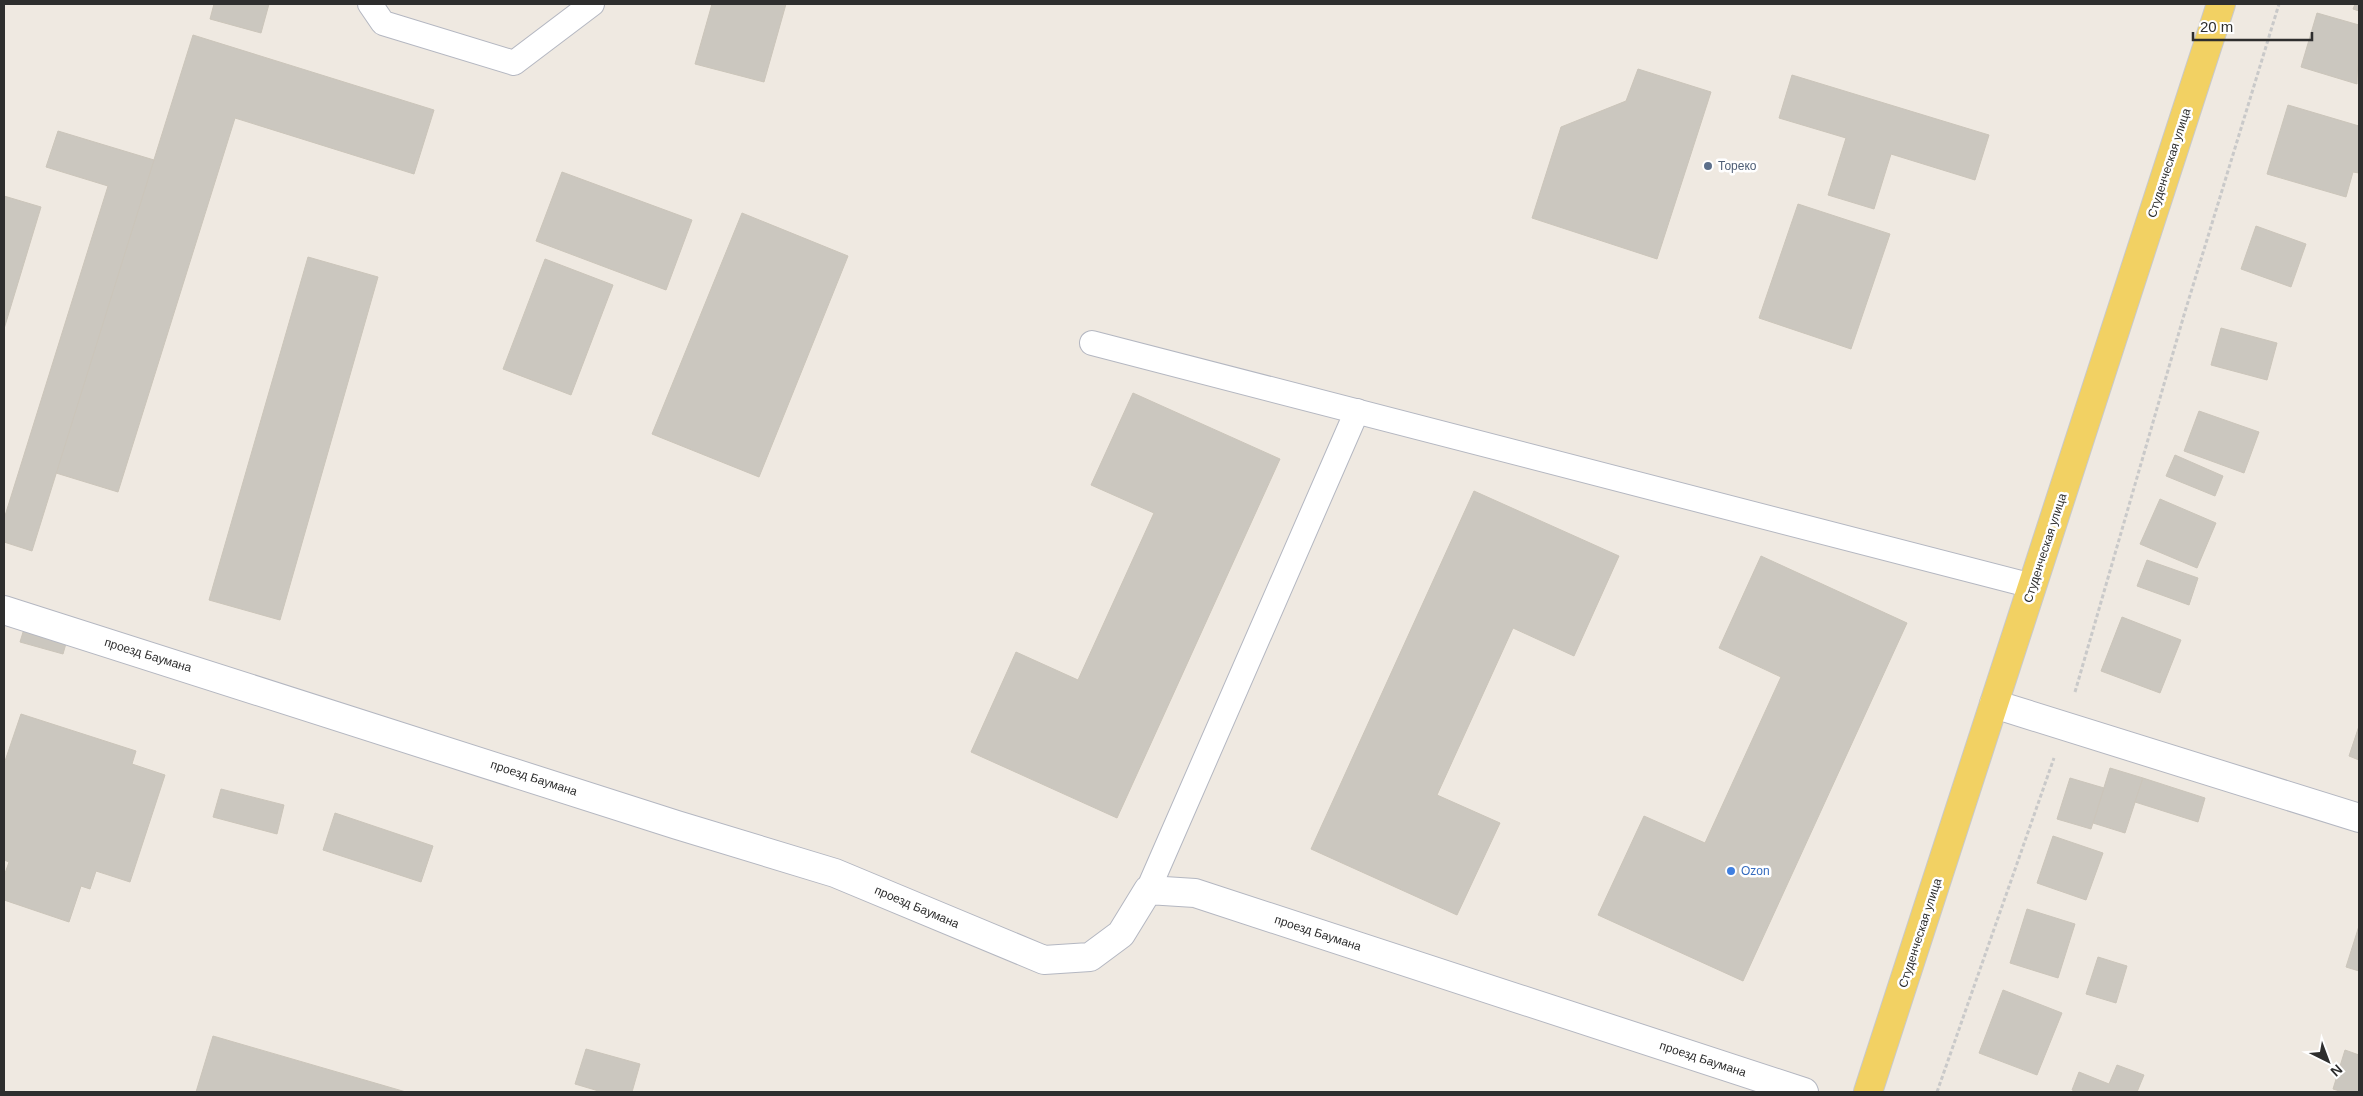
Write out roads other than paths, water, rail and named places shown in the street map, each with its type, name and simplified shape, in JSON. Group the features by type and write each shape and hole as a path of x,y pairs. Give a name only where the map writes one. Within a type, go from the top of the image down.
{"main road":[{"name":"Студенческая улица","path":"1868,1092 2221,4"}],"street":[{"name":"проезд Баумана","path":"4,610 677,825 835,873 1044,960 1090,957 1121,934 1148,890 1195,893 1804,1092"},
{"path":"1994,704 2359,818"}],"lane":[{"path":"370,4 383,23 514,63 592,4"},
{"path":"1092,343 2032,586"},
{"path":"1148,890 1357,411"}],"place":[{"name":"Тореко","path":"1708,166"},
{"name":"Ozon","path":"1731,871"}]}
